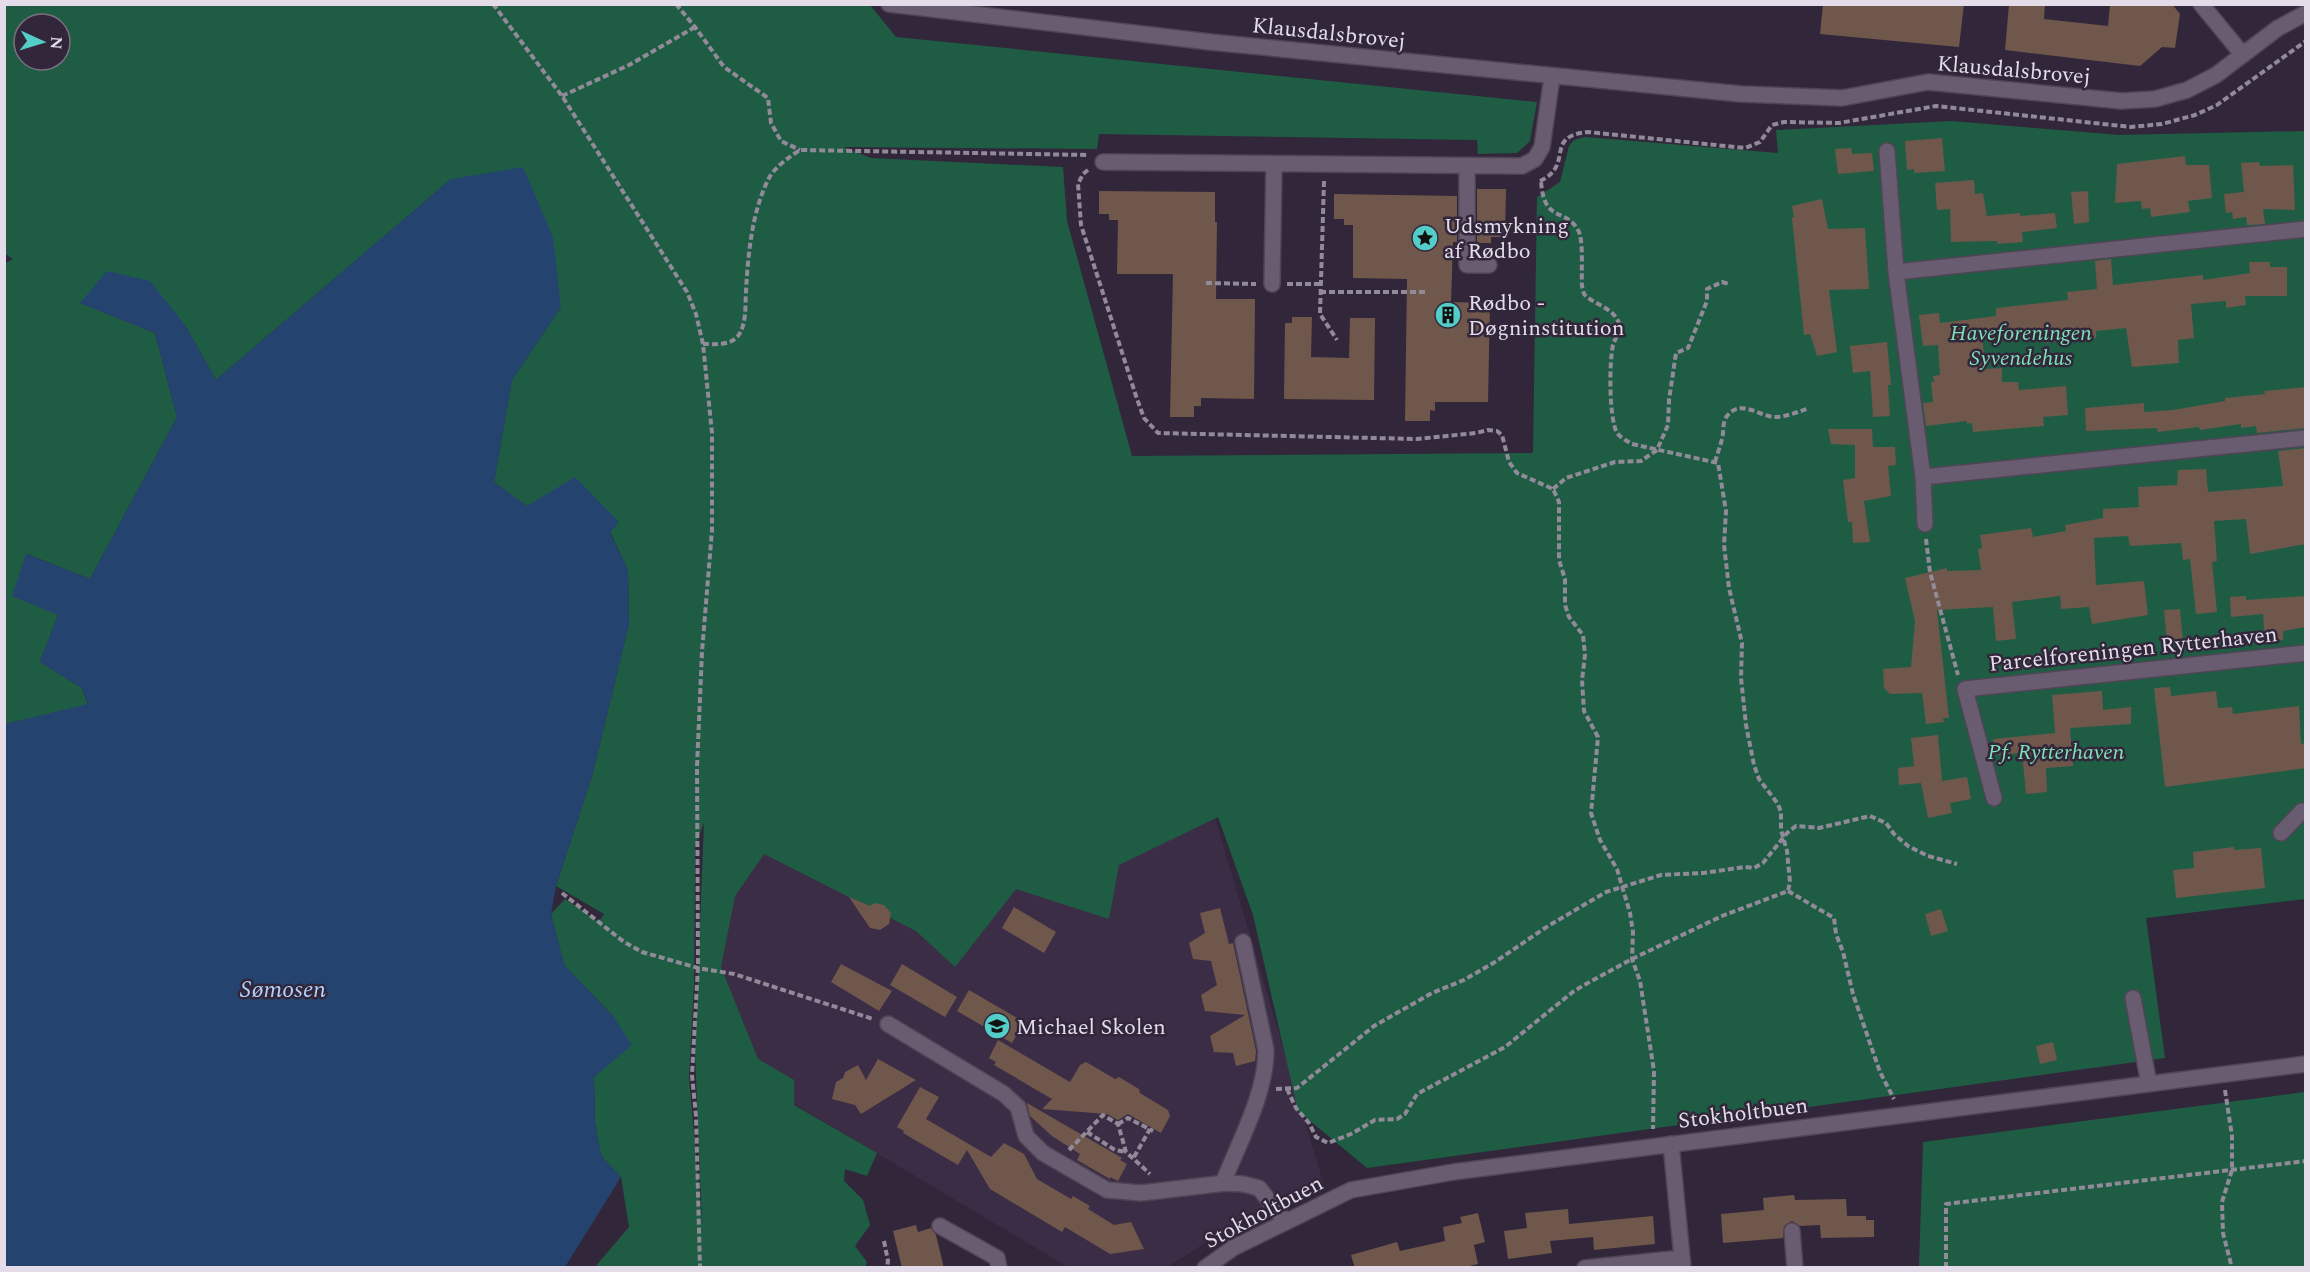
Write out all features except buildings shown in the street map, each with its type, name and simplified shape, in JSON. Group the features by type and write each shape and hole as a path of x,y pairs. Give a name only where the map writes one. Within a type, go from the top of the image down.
{"street":[{"name":"Klausdalsbrovej","path":"889,4 1187,40 1741,94 1842,98 1928,82 2122,101 2155,99 2187,90 2216,75 2278,28 2306,13"},
{"path":"2201,4 2243,55"},
{"path":"1103,162 1522,166 1535,159 1542,147 1552,77"},
{"path":"1887,151 1896,272 1923,477 1925,524"},
{"path":"1272,284 1274,164"},
{"path":"1467,166 1467,265 1489,265"},
{"path":"1896,272 2306,229"},
{"path":"1923,477 2306,438"},
{"name":"Parcelforeningen Rytterhaven","path":"1994,798 1965,689 2306,653"},
{"path":"2281,833 2301,811 2306,812"},
{"path":"1223,1183 1261,1089 1266,1065 1266,1050 1243,942"},
{"path":"2133,998 2149,1084"},
{"path":"888,1024 1004,1094 1018,1107 1026,1136 1043,1153 1107,1190 1141,1193 1223,1183 1244,1184 1259,1188 1285,1221"},
{"name":"Stokholtbuen","path":"1205,1268 1233,1248 1351,1190 1453,1172 1671,1143 2306,1064"},
{"path":"1585,1268 1682,1263 1671,1143"},
{"path":"940,1226 997,1258 999,1268"},
{"path":"1792,1231 1795,1268"}],"path":[{"path":"493,4 562,96 687,292 696,314 703,344 712,433 711,530 702,652 697,768 698,968 692,1075 696,1116 700,1268"},
{"path":"676,4 724,66 768,98 771,123 781,141 800,150 1098,155 1103,162 1083,174 1078,184 1081,225 1144,418 1158,433 1417,439 1497,430 1502,435 1509,462 1517,473 1553,489 1559,502 1558,560 1565,579 1565,605 1569,617 1583,635 1584,711 1598,737 1591,813 1600,840 1617,869 1633,932 1632,959 1640,981 1654,1071 1654,1146"},
{"path":"562,96 629,65 695,27"},
{"path":"1530,180 1541,181 1552,174 1558,166 1563,141 1573,133 1588,132 1745,148 1760,142 1772,125 1784,122 1839,123 1936,106 2131,127 2162,124 2195,115 2217,105 2306,41"},
{"path":"703,344 727,343 738,337 744,321 748,262 757,210 770,177 789,157 800,150"},
{"path":"1324,165 1320,314 1337,340"},
{"path":"1541,181 1544,199 1549,209 1570,222 1580,233 1581,286 1584,294 1609,311 1618,321 1620,328 1612,356 1610,403 1616,431 1621,438 1632,444 1718,463 1723,482 1726,511 1724,552 1729,588 1742,643 1742,694 1754,765 1759,779 1778,804 1781,812 1790,882 1788,891"},
{"path":"1553,489 1566,478 1615,462 1641,461 1657,450 1668,425 1676,353 1688,348 1707,301 1707,289 1722,282 1729,284"},
{"path":"1320,292 1425,292"},
{"path":"1715,462 1727,416 1734,411 1744,408 1773,417 1807,409"},
{"name":"Parcelforeningen Rytterhaven","path":"1925,524 1930,572 1957,672 1965,689"},
{"path":"1261,1089 1297,1088 1374,1026 1432,993 1464,980 1589,901 1622,887 1661,875 1754,868 1763,864 1783,838 1796,826 1819,828 1870,816 1886,823 1894,834 1908,846 1928,856 1957,864"},
{"path":"1287,1089 1296,1108 1309,1123 1316,1137 1328,1143 1351,1134 1375,1120 1397,1119 1405,1114 1417,1094 1506,1047 1574,991 1632,959 1722,916 1788,891"},
{"path":"1788,891 1834,918 1836,934 1843,952 1853,994 1880,1072 1897,1104 1898,1115"},
{"path":"562,893 624,942 642,952 698,968 734,974 888,1024"},
{"path":"2223,1074 2232,1136 2232,1170 2222,1202 2223,1233 2232,1268"},
{"path":"1058,1161 1103,1115 1118,1124 1126,1152"},
{"path":"1118,1124 1128,1118 1152,1130 1134,1157"},
{"path":"1087,1132 1115,1150 1126,1152 1134,1157 1164,1190"},
{"path":"1946,1268 1946,1204 2306,1161"},
{"path":"884,1241 888,1260 887,1268"}],"shaded area":[{"name":"Michael Skolen","path":"713,807 1214,814 1323,1182 1292,1193 1219,1234 1167,1267 1068,1267 717,1058"}],"green space":[{"path":"4,5 870,5 896,37 1537,102 1530,141 1517,153 1478,154 1477,140 1099,134 1097,149 843,147 871,158 1063,167 1067,221 1132,456 1533,453 1537,197 1560,182 1569,146 1574,140 1585,137 1778,153 1776,130 1951,121 2119,135 2305,131 2305,899 2146,918 2165,1058 1367,1168 1298,1111 1253,915 1218,817 1119,865 1109,919 1016,889 955,967 916,931 764,854 735,896 721,967 758,1059 794,1080 794,1105 877,1153 867,1176 845,1169 844,1181 863,1200 870,1225 855,1246 867,1262 865,1268 595,1267 629,1227 621,1177 601,1156 595,1123 594,1077 613,1016 564,965 551,914 565,899 598,921 595,927 604,914 556,886 592,776 629,624 628,570 610,532 527,506 494,482 512,380 561,307 451,179 216,380 185,325 80,303 155,333 177,417 90,579 27,554 58,615 40,662 82,688 88,705 5,724 4,268 6,263 13,259 4,253","holes":["704,822 695,1054 702,1225 689,1077 694,985 695,848"]},
{"path":"2305,1092 2305,1267 1919,1267 1923,1142"}],"water":[{"name":"Sømosen","path":"523,167 553,237 561,307 512,380 494,482 527,506 575,477 619,522 610,533 628,570 629,624 592,776 556,886 551,914 564,965 613,1016 632,1045 594,1077 595,1123 601,1156 621,1177 565,1267 5,1267 5,724 88,704 82,688 40,662 58,615 12,596 26,554 90,579 177,417 155,333 80,303 107,271 150,281 185,325 216,380 451,179"}],"place":[{"name":"Udsmykning af Rødbo","path":"1425,238"},
{"name":"Rødbo - Døgninstitution","path":"1448,315"},
{"name":"Michael Skolen","path":"997,1026"}],"park label":[{"name":"Haveforeningen Syvendehus","path":"2021,344"},
{"name":"Pf. Rytterhaven","path":"2056,751"}]}
